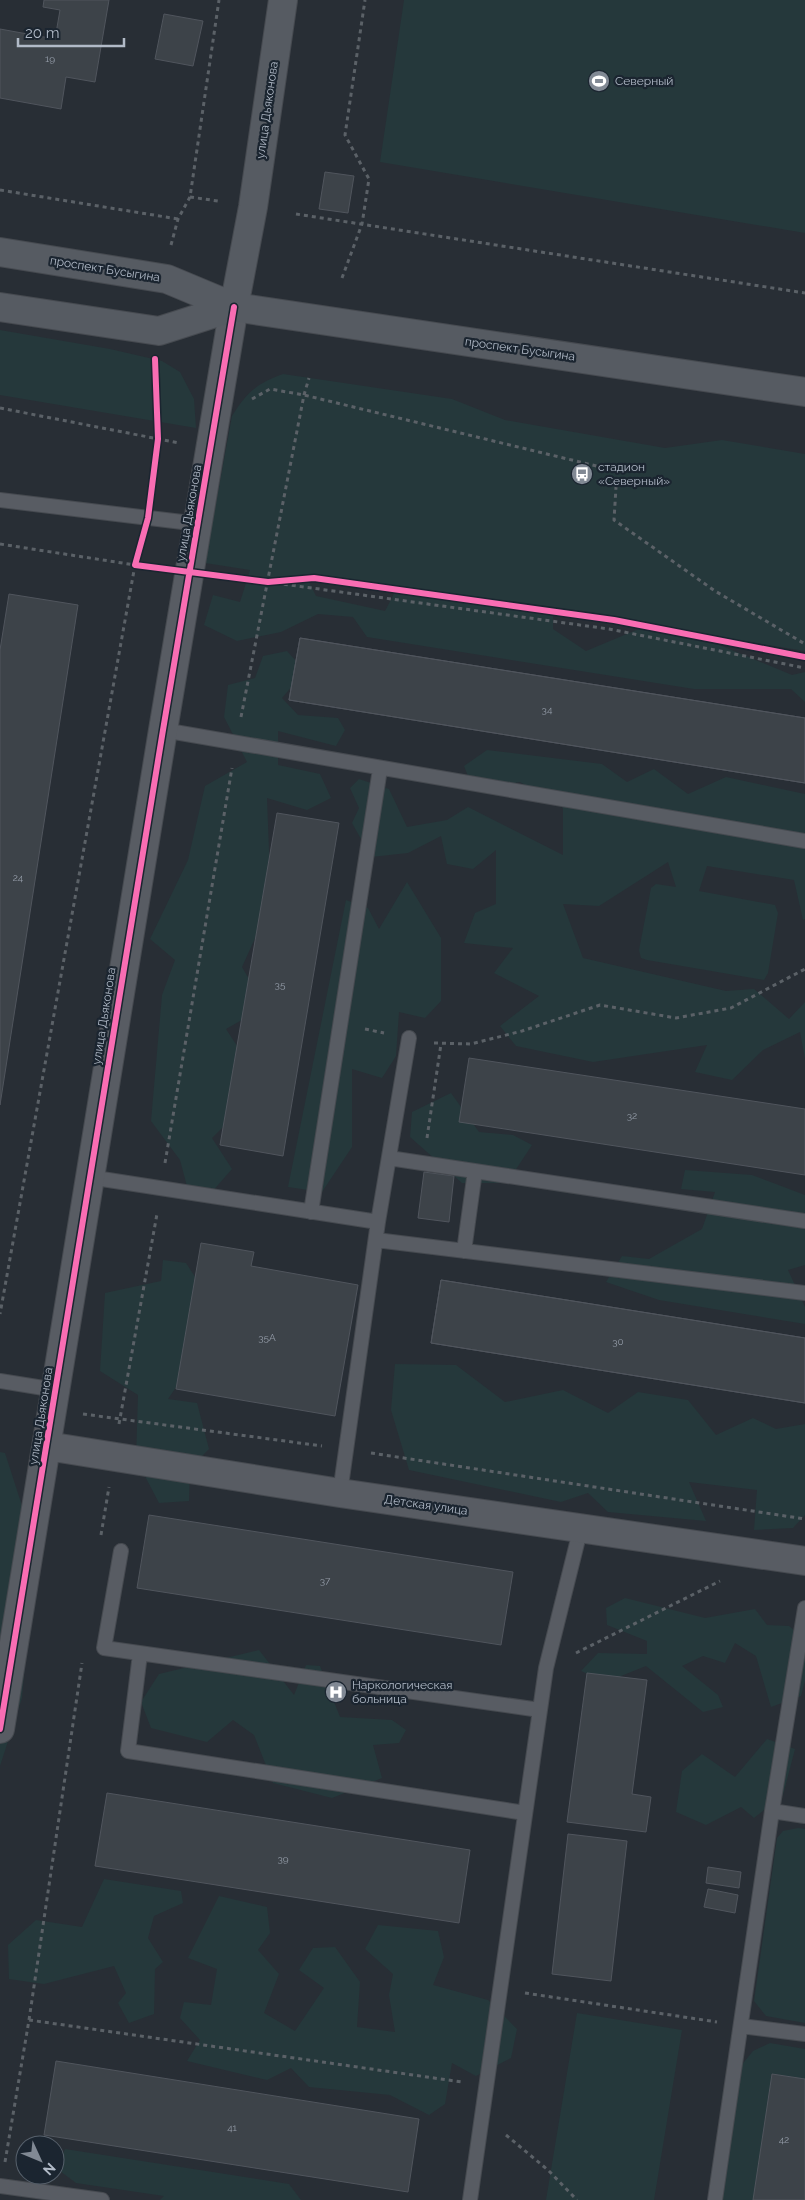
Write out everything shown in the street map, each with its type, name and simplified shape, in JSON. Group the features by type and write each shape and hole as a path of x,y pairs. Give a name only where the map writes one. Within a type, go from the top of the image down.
{"main road":[{"name":"улица Дьяконова","path":"234,308 253,207 283,0"},
{"name":"проспект Бусыгина","path":"0,252 167,279 234,308 805,392"},
{"name":"проспект Бусыгина","path":"0,307 159,331 234,308"}],"street":[{"name":"улица Дьяконова","path":"0,1729 89,1177 234,308"},
{"name":"Детская улица","path":"47,1446 340,1493 805,1561"}],"lane":[{"path":"0,500 199,524"},
{"path":"163,730 805,841"},
{"path":"311,1212 380,769"},
{"path":"340,1493 378,1222 409,1038"},
{"path":"389,1158 805,1221"},
{"path":"464,1251 475,1171"},
{"path":"89,1177 378,1222"},
{"path":"376,1240 805,1293"},
{"path":"0,1381 56,1390"},
{"path":"470,2200 546,1668 581,1527"},
{"path":"121,1551 104,1648 540,1710"},
{"path":"715,2200 772,1811 805,1608"},
{"path":"140,1654 128,1751 525,1813"},
{"path":"772,1811 805,1816"},
{"path":"741,2026 805,2034"},
{"path":"1,2186 63,2197 102,2200"}],"path":[{"path":"171,245 178,219 190,197 219,0"},
{"path":"342,278 362,224 369,179 345,135 365,0"},
{"path":"0,190 178,219"},
{"path":"190,197 218,201"},
{"path":"296,214 805,293"},
{"path":"101,1536 236,744 304,395 309,378"},
{"path":"248,405 254,398 270,389 304,395 617,471 614,520 715,591 805,644"},
{"path":"0,408 211,450"},
{"path":"157,449 158,430"},
{"path":"0,1314 135,565 148,518"},
{"path":"0,544 190,572"},
{"path":"268,582 305,579"},
{"path":"259,581 609,629 805,668"},
{"path":"340,1025 441,1044 471,1044 522,1031 600,1005 676,1018 731,1008 805,970"},
{"path":"424,1164 441,1044"},
{"path":"120,1419 346,1449 805,1519"},
{"path":"546,1668 725,1579"},
{"path":"1,2186 29,2020 84,1655"},
{"path":"500,1989 741,2026"},
{"path":"29,2020 486,2086"},
{"path":"482,2116 548,2170 577,2200"}],"shaded area":[{"name":"Северный","path":"404,0 805,0 805,233 380,162"},
{"path":"0,330 110,349 162,361 180,372 194,399 196,428 0,395"},
{"path":"283,374 452,399 505,420 665,448 722,440 805,454 805,651 688,632 792,675 805,672 805,702 791,689 694,689 367,637 353,617 318,614 281,632 237,641 204,625 213,595 240,602 250,570 205,563 232,416 242,401 253,390","holes":["307,577 396,590 385,611 316,596","553,612 646,626 586,651 553,629"]},
{"path":"287,651 305,671 282,698 298,715 338,718 345,730 336,746 278,731 278,765 320,774 331,798 307,810 267,798 271,903 242,967 254,988 247,1017 226,1029 245,1058 233,1117 212,1138 232,1169 204,1201 191,1201 180,1160 151,1121 162,995 175,960 150,939 188,860 205,786 247,762 224,717 228,685 255,678 263,656"},
{"path":"487,750 602,764 627,782 654,769 688,794 726,777 805,794 805,919 803,920 794,880 707,866 699,891 775,905 778,913 768,973 764,980 641,958 639,950 651,888 656,884 676,887 668,862 599,906 563,904 583,958 726,991 754,989 789,1019 805,1002 805,1059 800,1032 763,1050 732,1080 695,1072 707,1045 593,1062 516,1046 500,1026 539,996 494,973 513,948 464,943 475,913 496,904 496,850 473,869 447,864 441,836 408,853 371,857 352,823 359,808 350,788 359,779 389,789 407,827 447,820 468,807 563,855 563,808 520,782 474,791 464,766"},
{"path":"407,882 441,938 441,1001 425,1018 399,1012 396,1056 382,1078 352,1069 352,1147 322,1192 288,1187 346,900 368,908 379,929"},
{"path":"451,1093 479,1132 513,1135 532,1145 507,1183 462,1183 410,1137 412,1112"},
{"path":"685,1170 752,1175 805,1195 805,1265 788,1270 805,1307 805,1324 659,1300 606,1282 622,1256 649,1259 702,1229 715,1192 681,1189"},
{"path":"163,1260 186,1263 201,1286 192,1364 168,1399 197,1403 209,1449 190,1468 189,1501 159,1503 136,1459 138,1395 100,1371 105,1293 161,1281"},
{"path":"395,1364 456,1365 505,1402 563,1390 608,1413 638,1392 688,1400 716,1435 753,1418 776,1429 805,1424 805,1515 793,1528 754,1530 757,1490 689,1482 706,1521 608,1512 588,1493 561,1502 409,1470 391,1410"},
{"path":"0,1452 5,1453 35,1546 22,1698 0,1766"},
{"path":"625,1598 705,1618 755,1609 767,1625 789,1626 805,1639 805,1681 801,1696 771,1707 756,1656 735,1643 725,1663 703,1656 682,1666 718,1695 723,1707 703,1712 646,1666 606,1682 581,1671 598,1653 647,1654 647,1641 607,1625 606,1608"},
{"path":"259,1650 294,1695 306,1665 320,1666 340,1717 392,1720 406,1730 399,1743 373,1745 382,1778 332,1798 273,1783 254,1735 233,1720 207,1742 151,1728 141,1702 159,1674"},
{"path":"767,1739 795,1749 783,1795 754,1818 741,1807 706,1825 676,1812 682,1771 702,1754 735,1777"},
{"path":"798,1828 805,1829 805,2023 766,2016 754,2001 777,1838 783,1831"},
{"path":"104,1879 181,1891 183,1903 154,1916 148,1938 163,1962 155,1969 154,2014 129,2023 118,2003 126,1993 114,1966 44,1984 9,1979 8,1945 36,1920 82,1927"},
{"path":"219,1896 267,1907 270,1933 258,1950 279,1974 264,2013 295,2031 324,1988 299,1970 313,1948 335,1947 360,1982 357,2027 395,2032 389,1995 393,1974 365,1949 378,1925 438,1931 444,1957 433,1985 488,2000 517,2029 511,2058 476,2076 452,2063 445,2104 429,2115 390,2095 309,2087 291,2068 267,2080 187,2061 200,2040 180,2018 184,2002 211,2005 217,1969 188,1958"},
{"path":"577,2013 682,2030 654,2200 546,2200"},
{"path":"770,2043 805,2049 805,2079 772,2074 753,2200 721,2200 740,2067 753,2051"},
{"path":"65,2149 289,2184 301,2200 160,2200 164,2196 76,2183 65,2175"}],"building":[{"path":"44,0 109,0 95,82 66,77 61,109 0,98 0,29 55,39 60,10 43,7"},
{"path":"164,14 203,21 193,66 155,59"},
{"path":"325,172 354,176 348,213 319,209"},
{"path":"9,594 78,605 0,1105 0,650"},
{"path":"300,638 805,718 805,783 289,700"},
{"path":"300,638 805,718 805,783 289,700"},
{"path":"277,813 339,823 283,1156 220,1145"},
{"path":"469,1058 805,1109 805,1175 459,1122"},
{"path":"424,1172 454,1176 449,1222 418,1218"},
{"path":"201,1243 254,1252 251,1266 358,1285 335,1416 176,1389"},
{"path":"441,1280 805,1338 805,1403 431,1343"},
{"path":"441,1280 805,1338 805,1403 431,1343"},
{"path":"149,1515 513,1572 501,1645 137,1588"},
{"path":"587,1673 647,1680 632,1794 651,1797 646,1832 567,1822"},
{"path":"107,1793 470,1850 459,1923 95,1866"},
{"path":"568,1834 627,1841 611,1981 552,1974"},
{"path":"708,1867 741,1872 739,1888 706,1883"},
{"path":"708,1889 738,1895 735,1913 704,1907"},
{"path":"56,2061 419,2119 408,2192 65,2138 65,2135 44,2135"},
{"path":"772,2074 805,2079 805,2200 753,2200"}],"cycle path":[{"path":"0,1729 234,307"},
{"path":"155,359 158,439 148,518 135,565 268,582 314,578 614,620 805,657"}],"place":[{"name":"Северный","path":"599,81"},
{"name":"стадион «Северный»","path":"582,474"},
{"name":"Наркологическая больница","path":"336,1692"}]}
